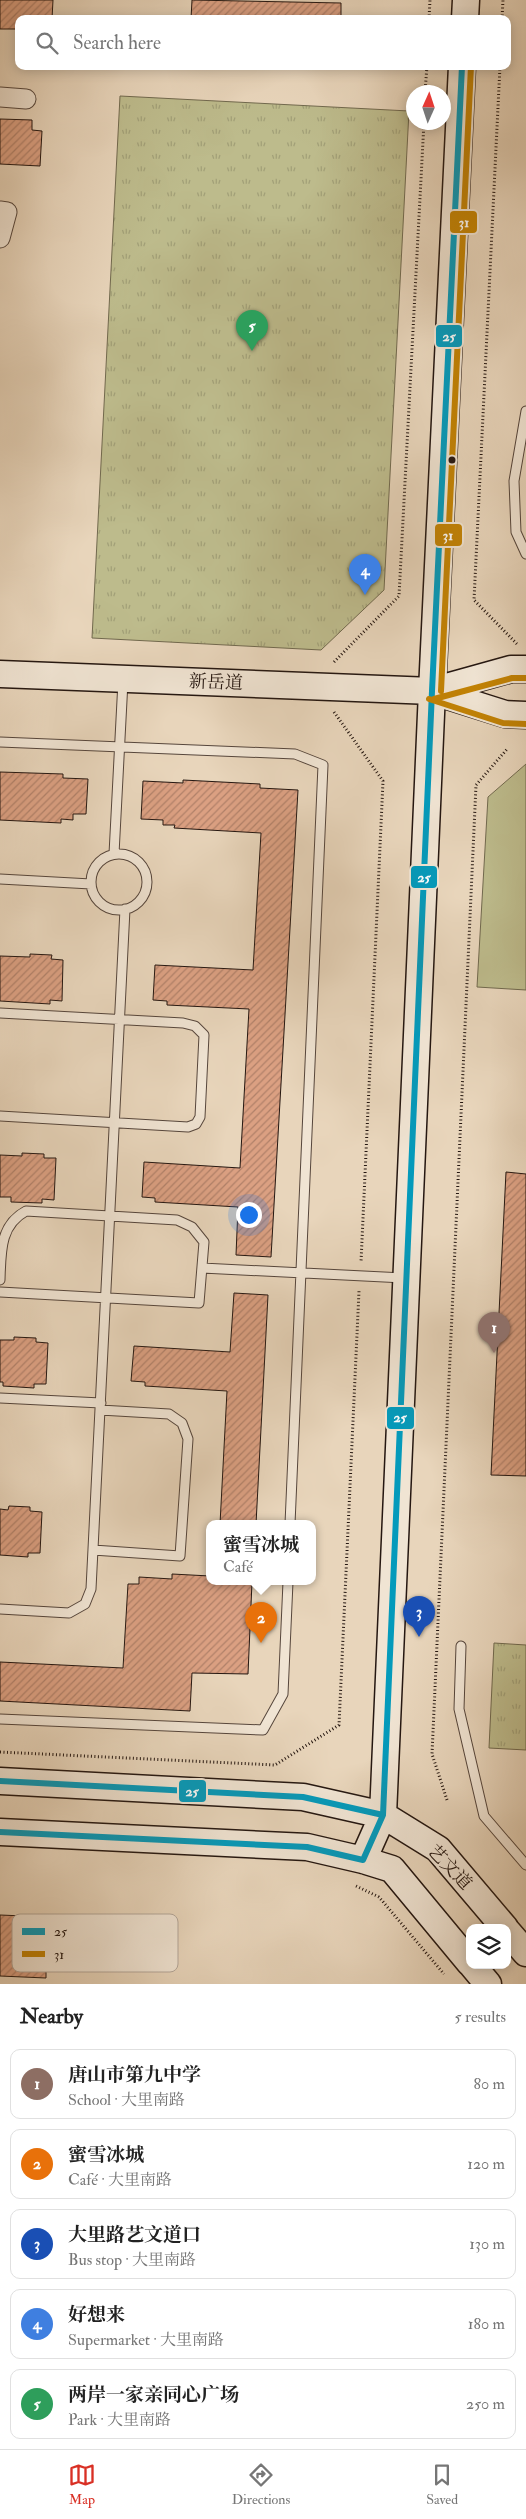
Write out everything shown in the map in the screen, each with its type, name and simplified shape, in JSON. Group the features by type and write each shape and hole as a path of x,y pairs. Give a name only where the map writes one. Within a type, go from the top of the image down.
{"main road":[{"path":"465,15 466,0"},
{"path":"363,1860 383,1815 432,691 462,70"},
{"name":"新岳道","path":"432,691 511,669 526,669"},
{"name":"新岳道","path":"0,674 432,691 505,714 526,715"},
{"name":"艺文道","path":"0,1781 303,1797 383,1815 438,1849 502,1924"},
{"path":"0,1832 308,1847 363,1860 392,1869 466,1958"},
{"path":"511,1936 526,1953"},
{"path":"475,1969 488,1984"}],"street":[{"path":"0,97 26,99"},
{"path":"0,212 7,212 0,238"}],"lane":[{"path":"526,411 514,480 516,532 526,554"},
{"path":"114,854 123,678"},
{"path":"0,742 294,754 323,766 290,1520"},
{"path":"114,854 133,857 146,872 146,891 134,906 125,909 106,907 93,893 91,884 91,876 100,861 114,854"},
{"path":"0,879 91,884"},
{"path":"0,1610 69,1613 85,1604 91,1588 125,909"},
{"path":"0,1013 183,1023 195,1026 204,1035 200,1116 196,1124 188,1128 0,1116"},
{"path":"0,1280 0,1256 4,1230 14,1217 26,1211 177,1220 192,1227 204,1242 199,1303 0,1292"},
{"path":"202,1268 406,1278"},
{"path":"0,1398 169,1414 182,1423 188,1439 180,1556 93,1550"},
{"path":"0,1719 263,1730 283,1694 288,1585"},
{"path":"461,1646 459,1709 484,1816 526,1865"}],"path":[{"path":"429,15 430,0"},
{"path":"502,15 503,0"},
{"path":"426,85 427,70"},
{"path":"500,70 474,600 517,644"},
{"path":"330,666 399,596 424,130"},
{"path":"446,1800 432,1754 476,785 508,748"},
{"path":"0,1752 276,1765 339,1725"},
{"path":"355,1885 379,1897 446,1977"}],"green space":[{"path":"120,96 406,111 406,130 408,130 384,590 321,650 92,638"},
{"path":"526,764 526,990 477,987 488,797"},
{"path":"494,1643 526,1645 526,1750 489,1748"}],"building":[{"path":"0,0 53,0 52,15 15,15 15,29 0,29"},
{"path":"192,0 341,3 341,15 191,15"},
{"path":"0,119 32,120 32,130 42,131 40,166 0,164"},
{"path":"0,772 63,774 63,778 88,779 86,814 73,814 73,820 61,819 61,823 0,820"},
{"path":"183,780 260,784 260,788 298,790 271,1257 236,1255 238,1207 155,1202 155,1198 142,1197 144,1162 240,1168 249,1009 167,1005 167,1001 153,1000 155,965 253,970 261,833 174,828 175,825 163,825 163,820 141,819 143,781 183,783"},
{"path":"30,954 52,955 51,959 63,960 62,1001 50,1000 50,1004 0,1001 0,956 30,957"},
{"path":"22,1153 44,1154 44,1158 56,1158 54,1200 42,1199 42,1203 11,1202 11,1197 0,1197 0,1155 22,1156"},
{"path":"506,1172 526,1174 526,1476 491,1475"},
{"path":"234,1293 268,1295 256,1520 220,1520 227,1391 145,1386 145,1382 131,1381 134,1346 230,1352"},
{"path":"14,1337 36,1338 36,1342 48,1343 46,1384 34,1384 34,1388 3,1386 3,1382 0,1382 0,1340 14,1340"},
{"path":"9,1506 30,1507 30,1511 42,1512 40,1553 28,1553 28,1557 0,1555 0,1509 8,1510"},
{"path":"172,1574 206,1576 206,1585 252,1585 248,1674 192,1673 190,1711 0,1701 0,1662 123,1668 128,1584 139,1584 139,1577 172,1579"},
{"path":"0,1915 12,1916 12,1972 46,1972 46,1978 0,1976"}],"transit line":[{"name":"25","path":"0,1832 307,1847 363,1860 383,1815 432,691 462,70"},
{"name":"31","path":"441,691 471,70"},
{"name":"31","path":"434,699 512,678 526,678"},
{"name":"31","path":"429,699 503,723 526,724"},
{"name":"25","path":"0,1781 303,1797 383,1815"}],"place":[{"name":"两岸一家亲同心广场","path":"252,351"},
{"name":"好想来","path":"365,595"},
{"name":"唐山市第九中学","path":"494,1353"},
{"name":"大里路艺文道口","path":"419,1637"},
{"name":"蜜雪冰城","path":"261,1643"}]}
